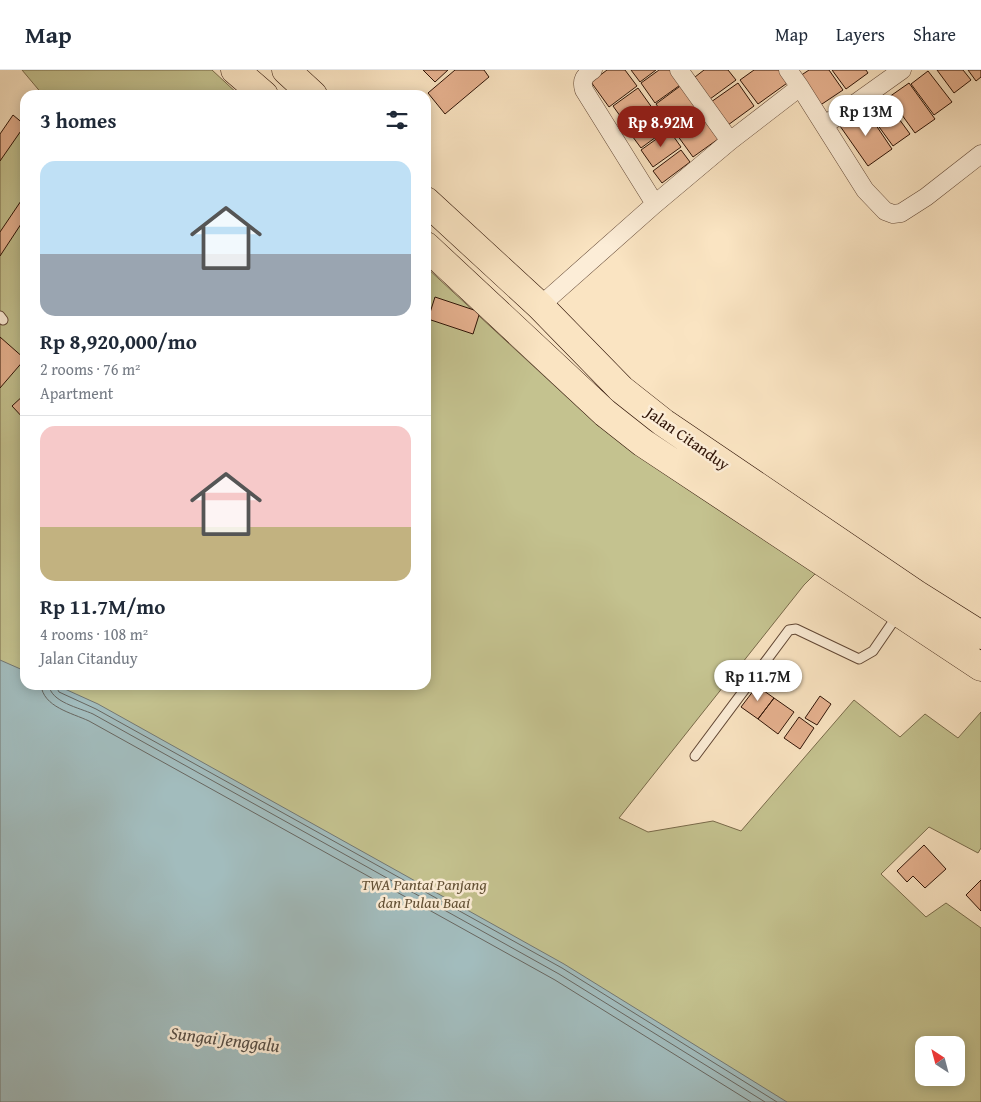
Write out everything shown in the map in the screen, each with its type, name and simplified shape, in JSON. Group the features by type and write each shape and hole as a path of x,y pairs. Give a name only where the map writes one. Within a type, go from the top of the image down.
{"main road":[{"path":"235,70 258,90"},
{"path":"286,70 307,90"},
{"name":"Jalan Citanduy","path":"431,205 540,306 621,389 664,423 916,594 981,635"},
{"name":"Jalan Citanduy","path":"431,251 604,413 643,443 981,667"},
{"path":"604,413 621,389"}],"street":[{"path":"593,70 584,76 582,83 584,90 655,204"},
{"path":"679,70 730,141"},
{"path":"788,70 866,190 885,211 901,214 981,154"},
{"path":"825,125 902,70"},
{"path":"540,306 655,204 730,141 800,87"}],"lane":[{"path":"695,756 785,632 796,629 859,660 873,651 899,612"}],"green space":[{"path":"22,70 212,70 234,90 39,90"},
{"name":"TWA Pantai Panjang dan Pulau Baai","path":"20,127 20,690 431,690 431,272 597,425 822,567 804,585 619,818 648,832 713,821 741,831 854,700 900,737 925,714 958,738 981,712 981,848 978,853 929,827 881,874 926,917 946,903 981,928 981,1102 0,1102 0,154"}],"water":[{"name":"Sungai Jenggalu","path":"0,660 20,669 20,690 67,690 98,704 564,964 787,1102 0,1102"}],"building":[{"path":"423,70 448,70 435,82"},
{"path":"455,70 484,70 489,77 445,114 431,97 431,90"},
{"path":"607,70 625,70 637,86 609,107 591,82"},
{"path":"631,70 656,70 640,82"},
{"path":"659,70 674,70 683,83 655,103 641,83"},
{"path":"704,70 728,70 736,80 710,99 695,77"},
{"path":"754,70 782,70 790,81 758,104 740,80"},
{"path":"809,70 829,70 843,90 819,106 800,76"},
{"path":"832,70 866,70 868,73 846,89"},
{"path":"937,70 963,70 971,80 954,93"},
{"path":"968,70 981,70 981,77 976,81"},
{"path":"928,71 952,102 934,115 911,84"},
{"path":"738,83 754,106 728,125 711,102"},
{"path":"909,83 935,119 915,133 889,97"},
{"path":"683,84 699,105 671,125 656,104"},
{"path":"638,88 653,109 628,127 613,106"},
{"path":"883,97 910,134 893,146 866,109"},
{"path":"700,108 721,137 693,157 672,128"},
{"path":"865,109 892,149 868,166 840,126"},
{"path":"653,110 667,129 641,148 627,129"},
{"path":"13,115 20,121 20,132 0,161 0,134"},
{"path":"669,130 681,147 653,167 641,150"},
{"path":"681,150 690,162 662,183 653,171"},
{"path":"20,202 20,226 0,256 0,232"},
{"path":"435,297 480,312 473,334 431,320 431,310"},
{"path":"0,337 20,355 20,365 0,388"},
{"path":"20,399 20,415 12,406"},
{"path":"757,686 774,698 758,719 741,707"},
{"path":"820,696 831,704 817,725 805,718"},
{"path":"774,698 794,712 778,734 758,719"},
{"path":"799,717 814,728 800,749 784,738"},
{"path":"924,845 946,869 925,888 913,876 907,882 897,871"},
{"path":"981,880 981,911 966,895"}]}
